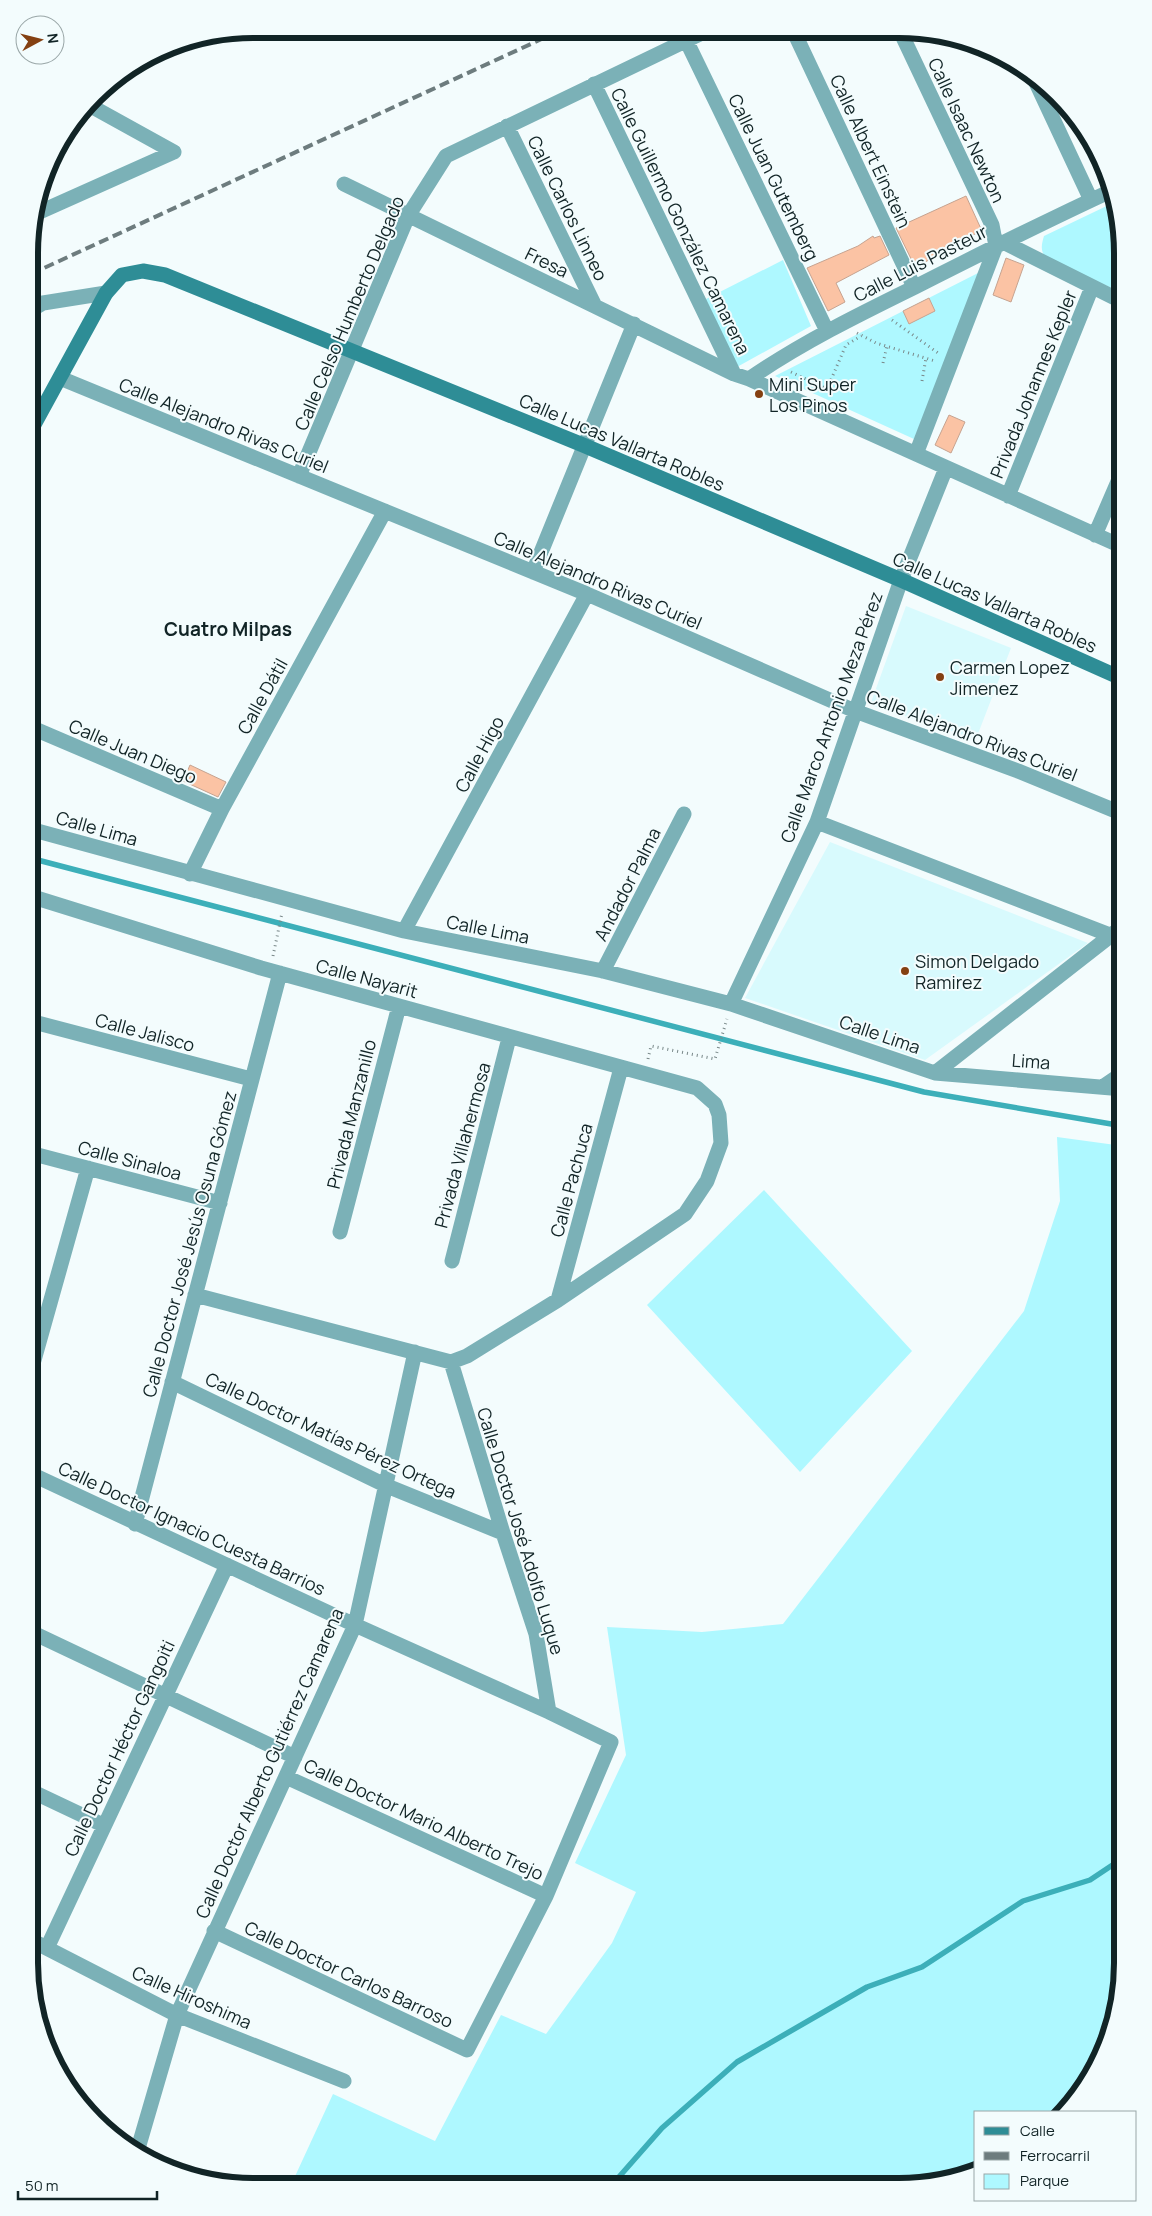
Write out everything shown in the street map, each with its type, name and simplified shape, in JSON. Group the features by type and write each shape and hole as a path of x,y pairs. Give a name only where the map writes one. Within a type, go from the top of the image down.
{"street":[{"name":"Calle Celso Humberto Delgado","path":"300,476 408,216 446,156 690,38"},
{"name":"Calle Albert Einstein","path":"797,38 914,287"},
{"name":"Calle Isaac Newton","path":"903,38 1000,244"},
{"name":"Calle Juan Gutemberg","path":"686,40 827,331"},
{"name":"Calle Guillermo González Camarena","path":"594,84 741,377"},
{"path":"1039,90 1091,200"},
{"path":"42,211 174,152 94,108"},
{"name":"Calle Carlos Linneo","path":"507,126 595,306"},
{"name":"Fresa","path":"344,184 741,377 1114,543"},
{"name":"Calle Luis Pasteur","path":"741,377 772,363 842,323 1106,193"},
{"path":"916,454 1000,244 1114,298"},
{"name":"Calle Lucas Vallarta Robles","path":"38,418 106,293 122,275 143,271 165,275 583,445 901,580 1114,675"},
{"name":"Privada Johannes Kepler","path":"1008,496 1092,287"},
{"path":"38,306 43,303 106,293"},
{"path":"533,572 583,445 634,324"},
{"name":"Calle Alejandro Rivas Curiel","path":"60,378 587,594 855,711 1018,771 1114,810"},
{"name":"Calle Marco Antonio Meza Pérez","path":"731,1004 817,822 901,580 946,468"},
{"path":"1095,535 1114,491"},
{"name":"Calle Dátil","path":"190,874 222,809 385,511"},
{"name":"Calle Higo","path":"404,931 587,594"},
{"name":"Calle Juan Diego","path":"38,730 222,809"},
{"name":"Andador Palma","path":"603,971 684,814"},
{"path":"817,822 1110,935"},
{"name":"Calle Lima","path":"38,831 404,931 603,971 731,1004 935,1073"},
{"name":"Calle Nayarit","path":"38,898 275,972 509,1038 697,1088 714,1104 719,1115 722,1143 707,1182 684,1214 558,1300"},
{"path":"935,1073 1114,932"},
{"name":"Calle Doctor José Jesús Osuna Gómez","path":"135,1524 220,1204 275,972"},
{"name":"Privada Manzanillo","path":"340,1232 399,1006"},
{"name":"Calle Jalisco","path":"38,1023 251,1079"},
{"name":"Privada Villahermosa","path":"452,1260 509,1038"},
{"name":"Calle Pachuca","path":"558,1300 621,1068"},
{"name":"Lima","path":"935,1073 1114,1087"},
{"path":"1104,1086 1114,1079"},
{"name":"Calle Sinaloa","path":"38,1155 220,1204"},
{"path":"38,1346 88,1168"},
{"path":"196,1295 450,1362 467,1356 558,1300"},
{"name":"Calle Doctor Alberto Gutiérrez Camarena","path":"139,2146 177,2015 355,1625 415,1352"},
{"name":"Calle Doctor José Adolfo Luque","path":"450,1362 536,1634 550,1712"},
{"name":"Calle Doctor Matías Pérez Ortega","path":"172,1382 386,1486 503,1533"},
{"name":"Calle Doctor Ignacio Cuesta Barrios","path":"38,1477 135,1524 550,1712 611,1742 546,1896"},
{"name":"Calle Doctor Héctor Gangoiti","path":"47,1948 164,1695 227,1565"},
{"path":"38,1635 295,1757"},
{"name":"Calle Doctor Mario Alberto Trejo","path":"286,1777 546,1896"},
{"path":"38,1794 103,1825"},
{"name":"Calle Doctor Carlos Barroso","path":"214,1931 467,2050 546,1896"},
{"name":"Calle Hiroshima","path":"38,1944 177,2015 344,2081"}],"path":[{"path":"892,320 943,357"},
{"path":"842,323 862,336 887,346 940,362"},
{"path":"772,363 827,389 846,345 862,336"},
{"path":"884,364 887,346"},
{"path":"922,381 926,358"},
{"path":"275,972 286,898"},
{"path":"644,1074 651,1046 715,1059 731,1004"}],"shaded area":[{"name":"Carmen Lopez Jimenez","path":"906,606 1011,648 976,739 870,705"},
{"name":"Simon Delgado Ramirez","path":"830,842 1088,943 925,1060 745,998"}],"green space":[{"path":"1109,205 1114,239 1114,289 1048,260 1042,249 1044,236"},
{"path":"783,260 811,326 737,367 704,300"},
{"path":"982,271 914,439 775,376"},
{"path":"1057,1137 1114,1145 1114,1977 1107,2019 1098,2046 1086,2071 1070,2094 1055,2111 974,2111 974,2165 927,2177 294,2178 333,2094 435,2141 501,2015 546,2034 612,1943 636,1892 575,1863 626,1755 607,1627 702,1632 783,1624 1024,1311 1060,1201"},
{"path":"764,1190 912,1351 800,1472 647,1305"}],"building":[{"path":"966,196 982,231 947,246 949,250 915,267 896,228"},
{"path":"873,236 874,238 880,236 889,255 836,283 845,302 828,311 807,268 858,246"},
{"path":"1006,258 1024,265 1011,302 993,295"},
{"path":"929,298 935,311 909,324 903,311"},
{"path":"949,415 965,422 951,453 935,445"},
{"path":"190,765 226,782 218,797 183,781"}],"waterway":[{"path":"38,860 924,1092 1114,1124"},
{"path":"618,2178 662,2128 737,2062 867,1987 922,1967 1023,1901 1090,1880 1114,1864"}],"railway":[{"path":"38,271 544,38"}],"place":[{"name":"Mini Super Los Pinos","path":"759,394"},
{"name":"Carmen Lopez Jimenez","path":"940,677"},
{"name":"Simon Delgado Ramirez","path":"905,971"}],"district":[{"name":"Cuatro Milpas","path":"228,629"}]}
